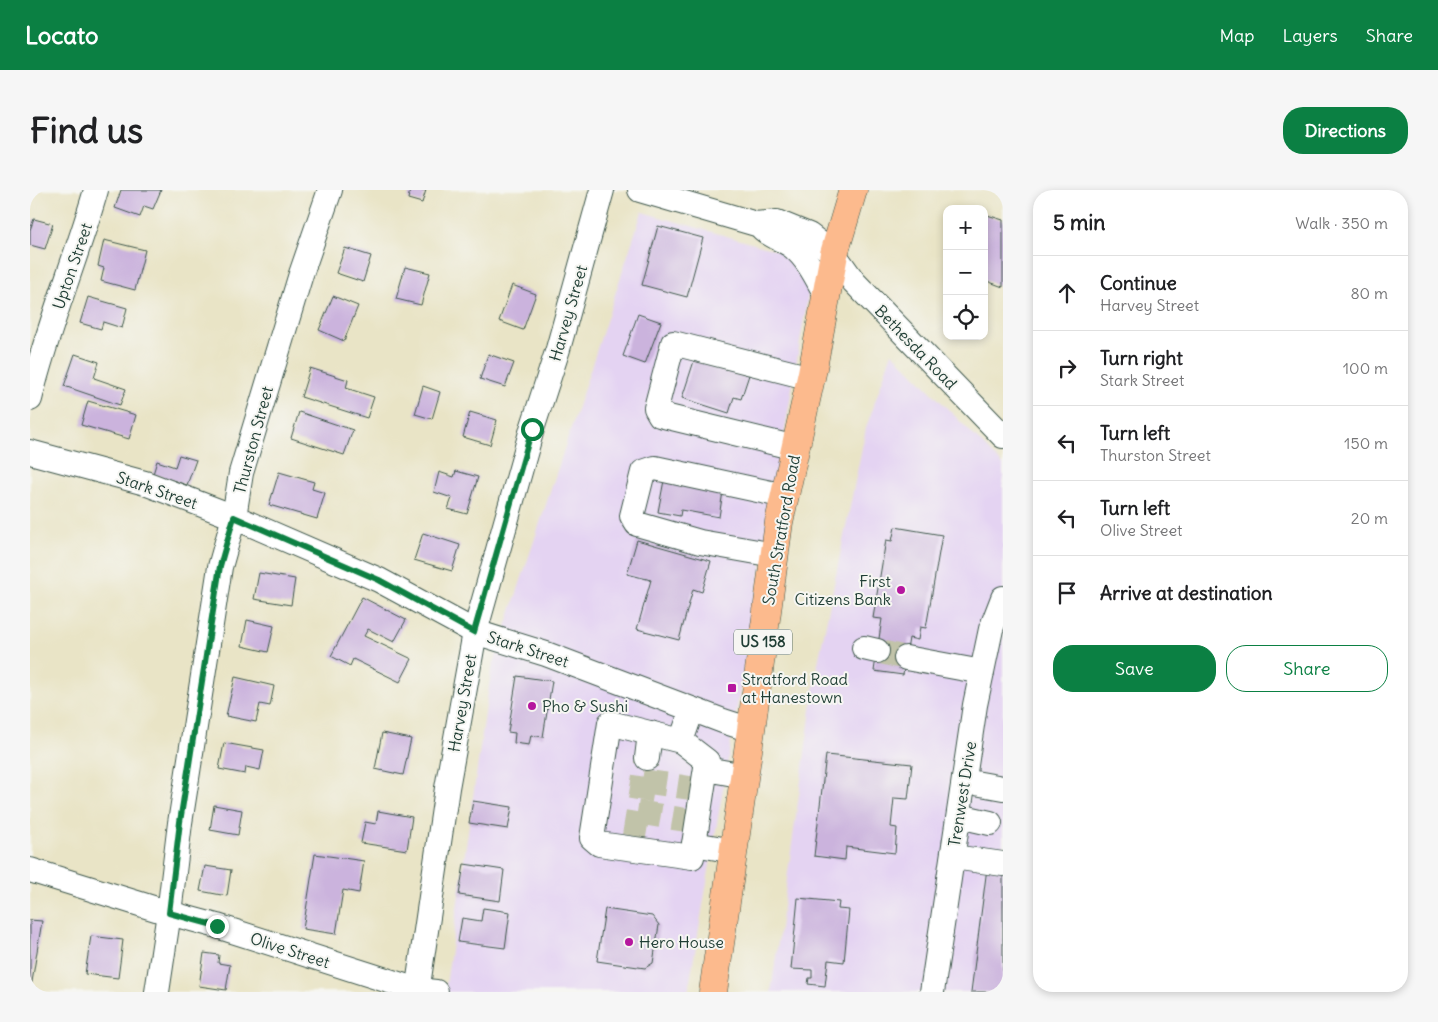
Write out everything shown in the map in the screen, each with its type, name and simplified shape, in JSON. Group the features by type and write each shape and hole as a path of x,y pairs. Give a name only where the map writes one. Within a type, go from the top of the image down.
{"main road":[{"name":"South Stratford Road","path":"714,992 774,555 811,378 834,254 853,190"}],"street":[{"name":"Upton Street","path":"30,399 47,336 83,237 96,190"},
{"name":"Thurston Street","path":"157,992 180,822 220,566 234,517 241,473 301,274 330,190"},
{"name":"Harvey Street","path":"423,991 447,788 474,632 532,429 558,349 602,190"},
{"path":"640,190 756,224 771,236 791,245 801,254 826,295"},
{"name":"Bethesda Road","path":"756,224 777,222 809,235 834,254 854,282 1003,436"},
{"path":"796,448 660,415 656,408 673,343 811,378"},
{"name":"Stark Street","path":"30,452 145,483 234,517 379,580 474,632 546,654 692,710 751,730"},
{"path":"774,555 700,542 637,524 632,516 643,472 655,468 785,496"},
{"name":"Trenwest Drive","path":"932,992 982,672 991,629 1003,598"},
{"path":"906,658 982,672"},
{"path":"681,741 692,710"},
{"path":"610,723 681,741 707,761 700,783 693,828 692,857 632,842 599,844 592,838 610,723"},
{"path":"646,758 650,733"},
{"path":"700,783 745,776"},
{"path":"964,781 1003,788"},
{"path":"958,816 990,823"},
{"path":"693,828 734,851"},
{"path":"952,857 1003,864"},
{"name":"Olive Street","path":"30,870 217,926 423,991"}],"shaded area":[{"path":"642,212 814,261 688,992 445,992 491,672"},
{"path":"892,352 1003,465 1003,992 771,992 817,668 866,428"}],"building":[{"path":"121,190 161,190 153,209 144,206 140,217 115,208"},
{"path":"410,190 426,190 422,203 408,199"},
{"path":"988,215 1003,220 1003,287 988,281"},
{"path":"34,219 53,224 45,249 30,245 30,230"},
{"path":"658,226 703,238 687,297 642,285"},
{"path":"104,240 145,250 135,290 101,281 104,268 98,266"},
{"path":"345,248 371,256 363,282 336,273"},
{"path":"405,267 430,273 421,305 396,299"},
{"path":"512,285 536,294 523,330 499,321"},
{"path":"333,296 358,306 344,341 319,330"},
{"path":"88,297 127,308 122,328 103,322 101,329 80,323"},
{"path":"638,314 661,322 645,364 623,356"},
{"path":"75,354 99,362 94,378 126,389 120,405 64,386"},
{"path":"488,354 514,363 505,387 480,379"},
{"path":"695,358 749,375 741,399 734,397 729,413 682,398"},
{"path":"310,368 348,380 346,388 374,397 367,418 301,397"},
{"path":"423,386 440,392 432,419 415,414"},
{"path":"88,401 136,415 129,439 81,425"},
{"path":"299,412 353,430 344,455 291,438"},
{"path":"470,412 497,420 490,445 463,437"},
{"path":"179,455 196,460 187,485 153,474 157,461 175,467"},
{"path":"456,471 478,477 467,514 448,509 452,498 434,492 439,472 454,477"},
{"path":"279,472 314,482 312,489 325,493 317,519 269,505"},
{"path":"665,475 724,485 719,517 681,510 680,516 658,512"},
{"path":"895,527 942,535 926,628 920,627 918,640 909,638 903,675 874,671 882,619 873,618 886,540 892,541"},
{"path":"423,533 460,545 452,571 414,560"},
{"path":"637,540 711,561 702,592 693,589 679,640 637,629 651,580 627,574"},
{"path":"259,573 295,579 291,605 254,599"},
{"path":"362,597 406,620 394,642 368,629 364,636 412,659 400,682 353,659 350,666 331,656"},
{"path":"247,620 274,626 268,652 242,646"},
{"path":"517,676 552,681 543,737 531,735 529,745 514,743 515,733 508,732"},
{"path":"235,677 274,686 270,706 260,704 256,722 226,716"},
{"path":"382,733 411,739 403,775 375,769"},
{"path":"224,743 264,750 260,770 246,767 245,774 219,769"},
{"path":"826,755 912,764 908,799 894,798 891,827 897,828 895,853 846,847 845,860 814,856"},
{"path":"473,801 512,807 508,829 469,823"},
{"path":"214,805 242,810 238,835 210,830"},
{"path":"378,811 412,817 407,850 361,843 365,822 376,824"},
{"path":"315,854 364,861 359,893 343,890 336,934 303,929"},
{"path":"464,864 504,870 500,901 459,895"},
{"path":"205,866 231,870 227,896 200,891"},
{"path":"987,868 1003,870 1003,992 971,992"},
{"path":"798,898 839,902 838,909 849,910 844,962 828,960 825,986 808,984 809,978 812,978 812,970 791,969"},
{"path":"483,908 510,912 505,948 458,942 462,918 481,921"},
{"path":"605,909 652,916 659,925 653,963 645,968 597,961"},
{"path":"30,920 42,921 31,988 30,988"},
{"path":"91,936 123,940 118,978 85,974"},
{"path":"204,953 219,955 218,963 230,965 226,990 199,986"}],"tunnel":[{"path":"877,651 906,658"},
{"path":"634,836 647,758"},
{"path":"642,781 690,788"},
{"path":"637,812 686,820"}],"place":[{"name":"First Citizens Bank","path":"901,590"},
{"name":"Stratford Road at Hanestown","path":"732,688"},
{"name":"Pho & Sushi","path":"532,706"},
{"name":"Hero House","path":"629,942"}],"route":[{"path":"217,926 169,913 180,822 220,566 234,517 379,580 474,632 532,429"}]}
